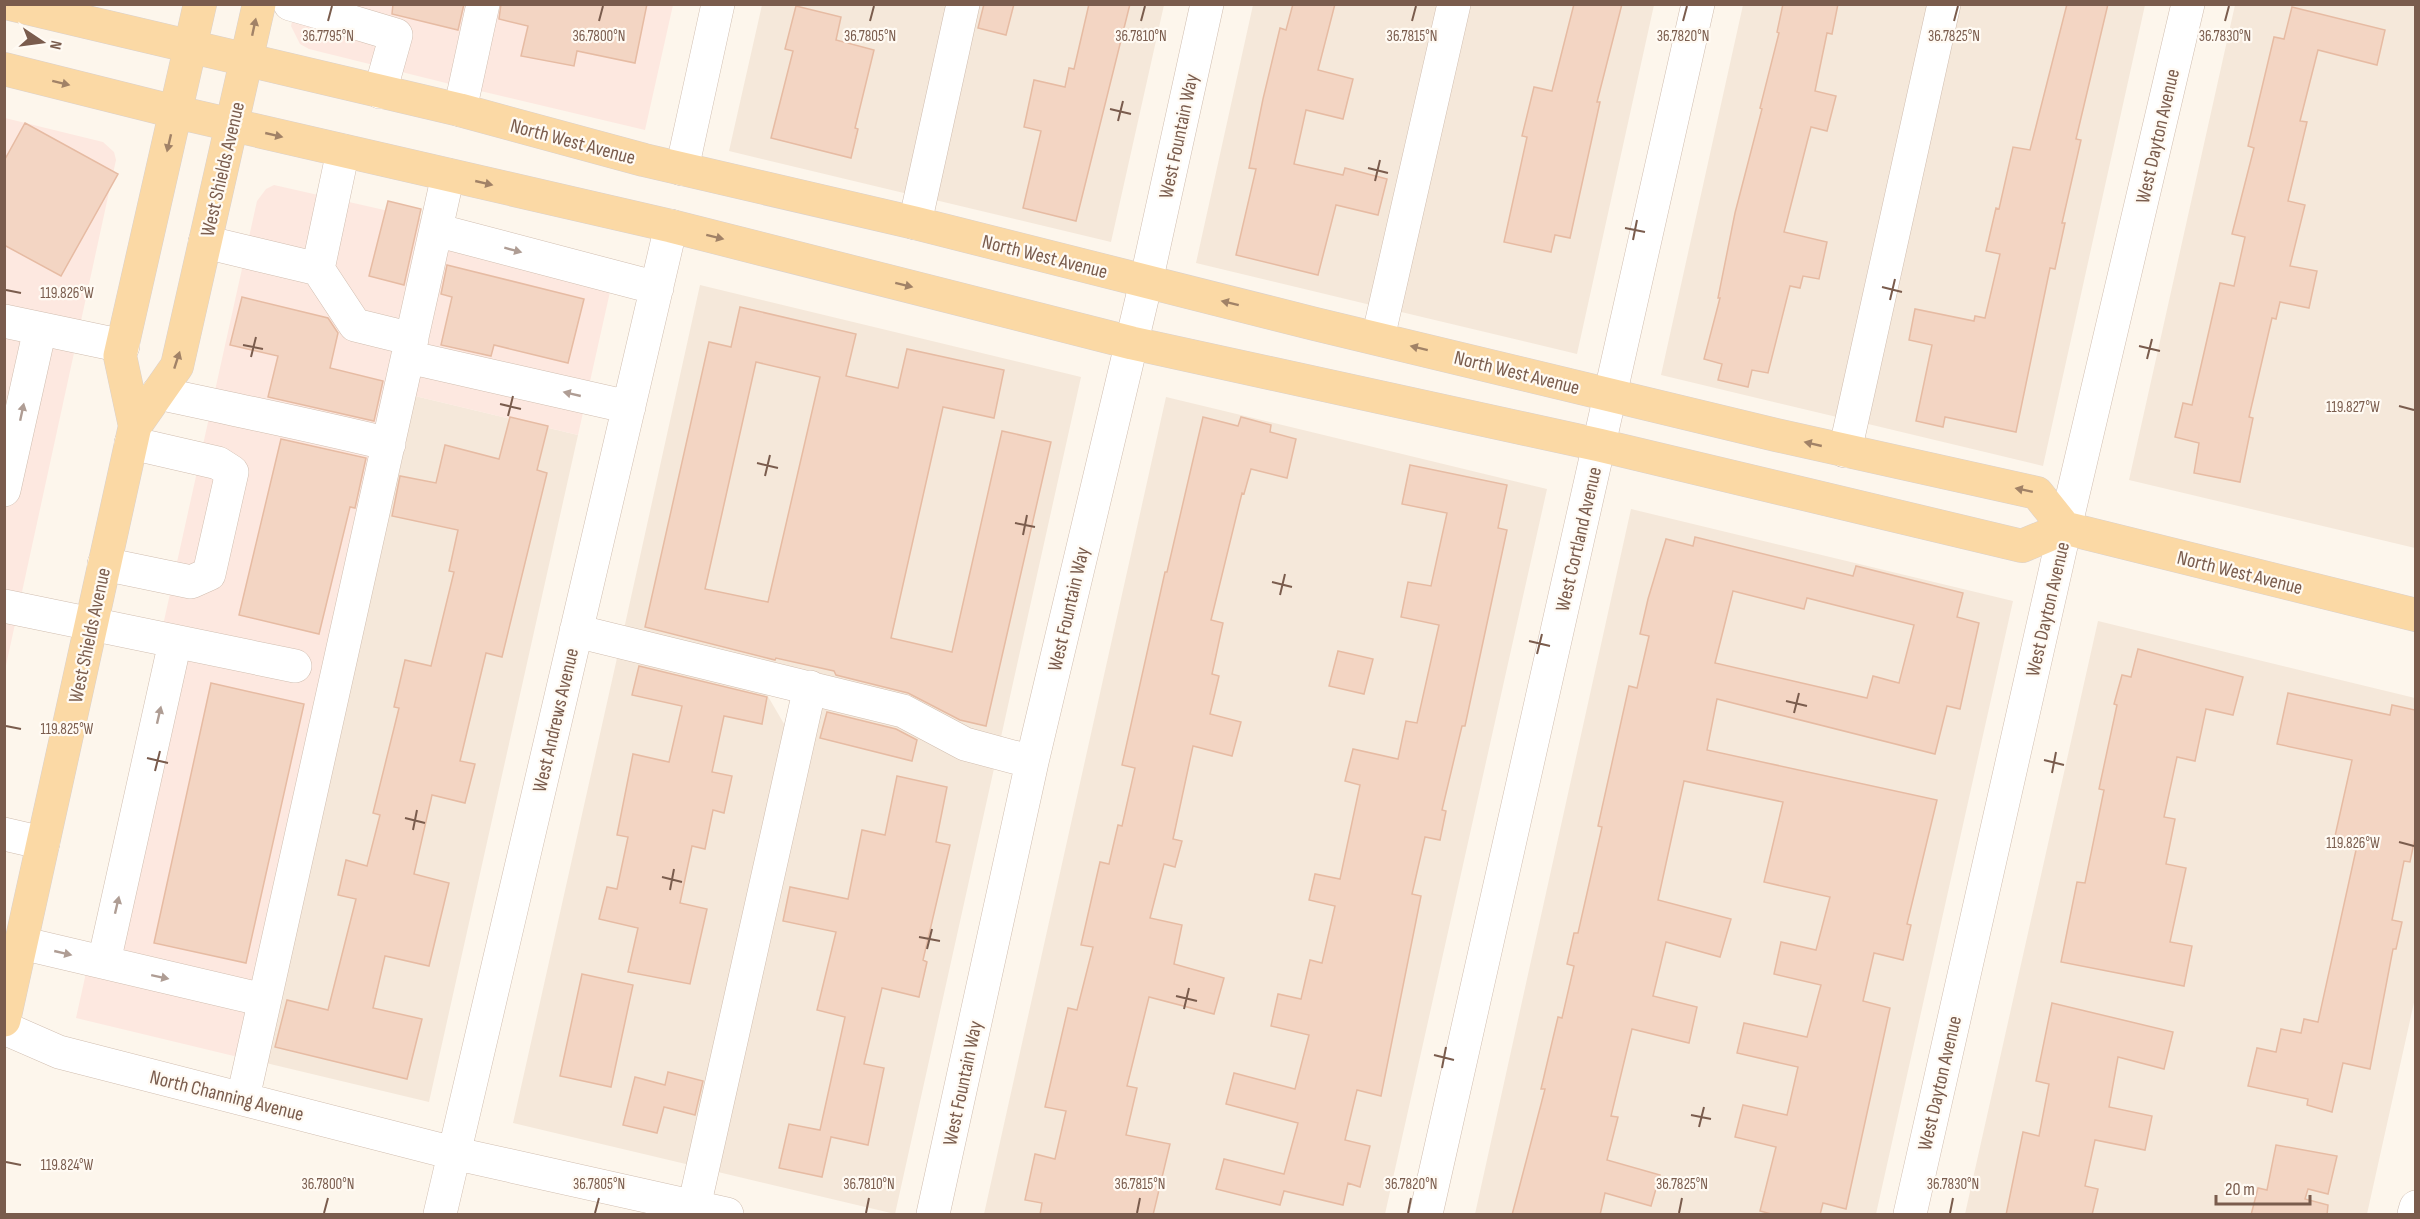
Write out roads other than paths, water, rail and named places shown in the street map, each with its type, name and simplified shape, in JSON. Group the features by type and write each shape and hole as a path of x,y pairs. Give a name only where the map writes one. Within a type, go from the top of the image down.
{"main road":[{"name":"North West Avenue","path":"10,4 246,62 459,110 682,169 915,223 1610,395 1845,451 2037,493 2065,528 2415,615"},
{"name":"West Shields Avenue","path":"133,435 120,356 200,4"},
{"name":"West Shields Avenue","path":"4,1020 133,435 177,366 259,4"},
{"path":"4,69 176,112 671,226 1132,343 1599,445 2022,546 2065,528"}],"street":[{"path":"290,4 337,11 396,35 380,92"},
{"path":"459,110 483,4"},
{"path":"682,169 718,4"},
{"path":"915,223 963,4"},
{"name":"West Fountain Way","path":"933,1215 1032,762 1132,343 1208,4"},
{"path":"1378,338 1454,4"},
{"name":"West Cortland Avenue","path":"1426,1215 1698,4"},
{"path":"1845,451 1944,4"},
{"name":"West Dayton Avenue","path":"1910,1215 2065,528 2188,4"},
{"path":"318,269 343,150"},
{"path":"243,1098 448,175"},
{"name":"West Andrews Avenue","path":"440,1215 671,226"},
{"path":"436,230 657,288"},
{"path":"205,242 318,269 355,325 410,348 629,407"},
{"path":"4,321 123,346"},
{"path":"4,490 40,329"},
{"path":"158,393 260,416 286,418 388,444"},
{"path":"104,564 191,582 209,574 232,472 218,462 133,435"},
{"path":"4,606 295,666"},
{"path":"576,631 903,711 964,744 1032,762"},
{"path":"104,962 175,642"},
{"path":"694,1207 810,687"},
{"path":"4,834 43,843"},
{"path":"21,943 264,1000"},
{"name":"North Channing Avenue","path":"4,1028 59,1052 453,1153 727,1215"},
{"path":"2414,1215 2415,1208"}]}
